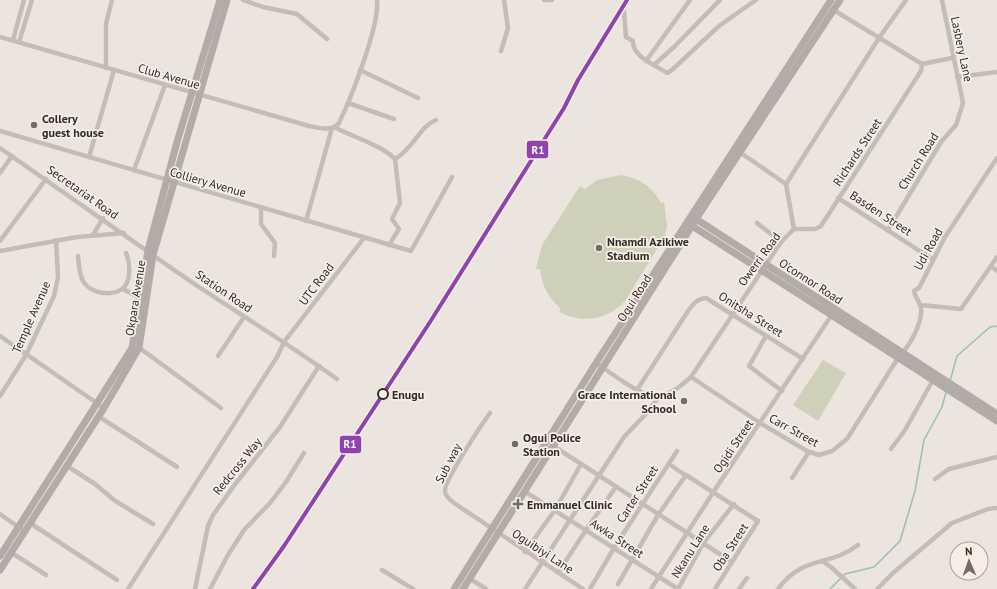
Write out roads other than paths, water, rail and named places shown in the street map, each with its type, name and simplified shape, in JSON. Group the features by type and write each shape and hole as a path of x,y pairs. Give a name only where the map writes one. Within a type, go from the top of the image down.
{"main road":[{"name":"Okpara Avenue","path":"136,345 140,298 150,252 220,0"},
{"name":"Okpara Avenue","path":"195,94 227,0"},
{"name":"Ogui Road","path":"495,531 524,491 596,363 692,221 831,5 840,0"},
{"name":"Ogui Road","path":"454,589 466,576 550,444 603,367 687,234 692,221 702,210 737,150"},
{"path":"687,234 706,230 702,210"},
{"name":"O'connor Road","path":"692,221 900,355 933,378 959,393"},
{"name":"Okpara Avenue","path":"0,570 12,552 22,530 73,441 101,406 136,345 150,252"},
{"path":"959,393 997,414"},
{"path":"959,393 997,421"},
{"name":"Okpara Avenue","path":"0,556 22,530 30,523 98,416 101,406"},
{"path":"73,441 80,445"},
{"name":"Ogui Road","path":"462,589 466,576"}],"street":[{"path":"13,40 24,0"},
{"path":"20,42 32,0"},
{"path":"106,68 106,24 112,0"},
{"path":"243,0 263,7 297,14 327,39"},
{"path":"306,221 333,128 339,122 348,103 360,70 376,17 377,0"},
{"path":"501,51 508,28 504,0"},
{"path":"544,0 552,0"},
{"path":"646,61 690,0"},
{"path":"655,64 720,0"},
{"path":"624,11 626,37 633,41 633,46 642,59 655,64 667,73 719,26 756,0"},
{"path":"737,150 786,184 879,38 906,0"},
{"name":"Lasbery Lane","path":"942,0 952,58 963,103"},
{"path":"831,5 879,38 922,64 952,58"},
{"name":"Club Avenue","path":"0,37 318,128 333,128"},
{"name":"Richards Street","path":"794,230 818,228 921,71 922,64"},
{"path":"89,157 114,70"},
{"path":"360,70 418,98"},
{"path":"957,77 997,72"},
{"path":"134,170 165,84"},
{"path":"348,103 394,119"},
{"name":"Church Road","path":"888,230 941,142 956,124 963,103"},
{"path":"395,159 411,147 426,126 436,120"},
{"path":"333,128 386,151 395,159 400,203 392,220 397,224 399,229 389,245"},
{"name":"Colliery Avenue","path":"0,131 411,251 452,177"},
{"name":"Secretariat Road","path":"0,148 150,252"},
{"path":"0,173 12,156"},
{"name":"Udi Road","path":"900,355 920,321 921,305 914,291 919,288 932,259 945,237 997,158"},
{"path":"0,241 46,179"},
{"name":"Owerri Road","path":"659,396 677,389 691,377 781,242 794,230 786,184"},
{"name":"Basden Street","path":"838,198 932,259"},
{"path":"261,208 261,224 275,243 274,256"},
{"path":"93,235 103,218"},
{"path":"757,223 781,242"},
{"path":"0,251 56,240 124,233"},
{"name":"UTC Road","path":"128,589 281,351 284,342 364,238"},
{"name":"Temple Avenue","path":"0,396 26,354 56,289 58,277 56,240"},
{"name":"Station Road","path":"150,252 337,379"},
{"path":"123,288 127,281 129,270 126,253"},
{"path":"78,256 80,276 91,290 104,292 123,288 140,298"},
{"path":"921,305 961,309 997,257"},
{"path":"991,266 997,271"},
{"name":"Onitsha Street","path":"637,390 695,301 706,298 802,359"},
{"name":"Ogidi Street","path":"651,589 833,312"},
{"path":"218,356 244,317"},
{"path":"0,336 101,406"},
{"path":"766,336 749,366 782,391"},
{"path":"136,345 221,408"},
{"name":"Carr Street","path":"691,377 760,423 809,452 819,455 825,454 841,444 900,355"},
{"path":"526,589 624,437 642,418 659,396 637,390 596,363"},
{"name":"Redcross Way","path":"195,589 208,526 213,516 236,483 277,432 319,366"},
{"path":"891,449 905,430 933,378"},
{"name":"Sub way","path":"490,413 458,463 445,491 454,503 495,531"},
{"path":"98,416 177,467"},
{"path":"550,444 615,488 687,534 704,542 732,562"},
{"name":"Carter Street","path":"590,589 614,548 677,452"},
{"path":"792,478 809,452"},
{"path":"210,589 228,555 244,530 282,487 304,453"},
{"path":"935,479 949,469 997,457"},
{"path":"525,552 555,510 581,464"},
{"name":"Oba Street","path":"669,464 734,504 758,522 715,589"},
{"path":"67,466 95,484 114,500 153,524"},
{"path":"618,584 658,515 685,475"},
{"path":"558,573 615,488"},
{"name":"Awka Street","path":"524,491 678,589"},
{"name":"Nkanu Lane","path":"678,589 704,542 734,504"},
{"path":"877,589 893,573 952,522 997,508"},
{"path":"0,514 22,530"},
{"path":"30,523 117,580"},
{"name":"Oguibiyi Lane","path":"495,531 583,589"},
{"path":"778,589 790,574 798,569 814,562 822,562 851,551 858,545"},
{"path":"12,552 46,575"},
{"path":"822,562 831,566 855,589"},
{"path":"382,570 413,589"},
{"path":"466,576 486,589"},
{"path":"739,589 747,578"}],"waterway":[{"path":"950,381 957,356 990,327 997,326"},
{"path":"830,589 845,574 874,567 900,541 915,491 924,440 942,407 946,392"}],"place":[{"name":"Collery guest house","path":"34,125"},
{"name":"Nnamdi Azikiwe Stadium","path":"599,248"},
{"name":"Enugu","path":"383,394"},
{"name":"Grace International School","path":"684,401"},
{"name":"Ogui Police Station","path":"515,444"},
{"name":"Emmanuel Clinic","path":"518,504"}]}
